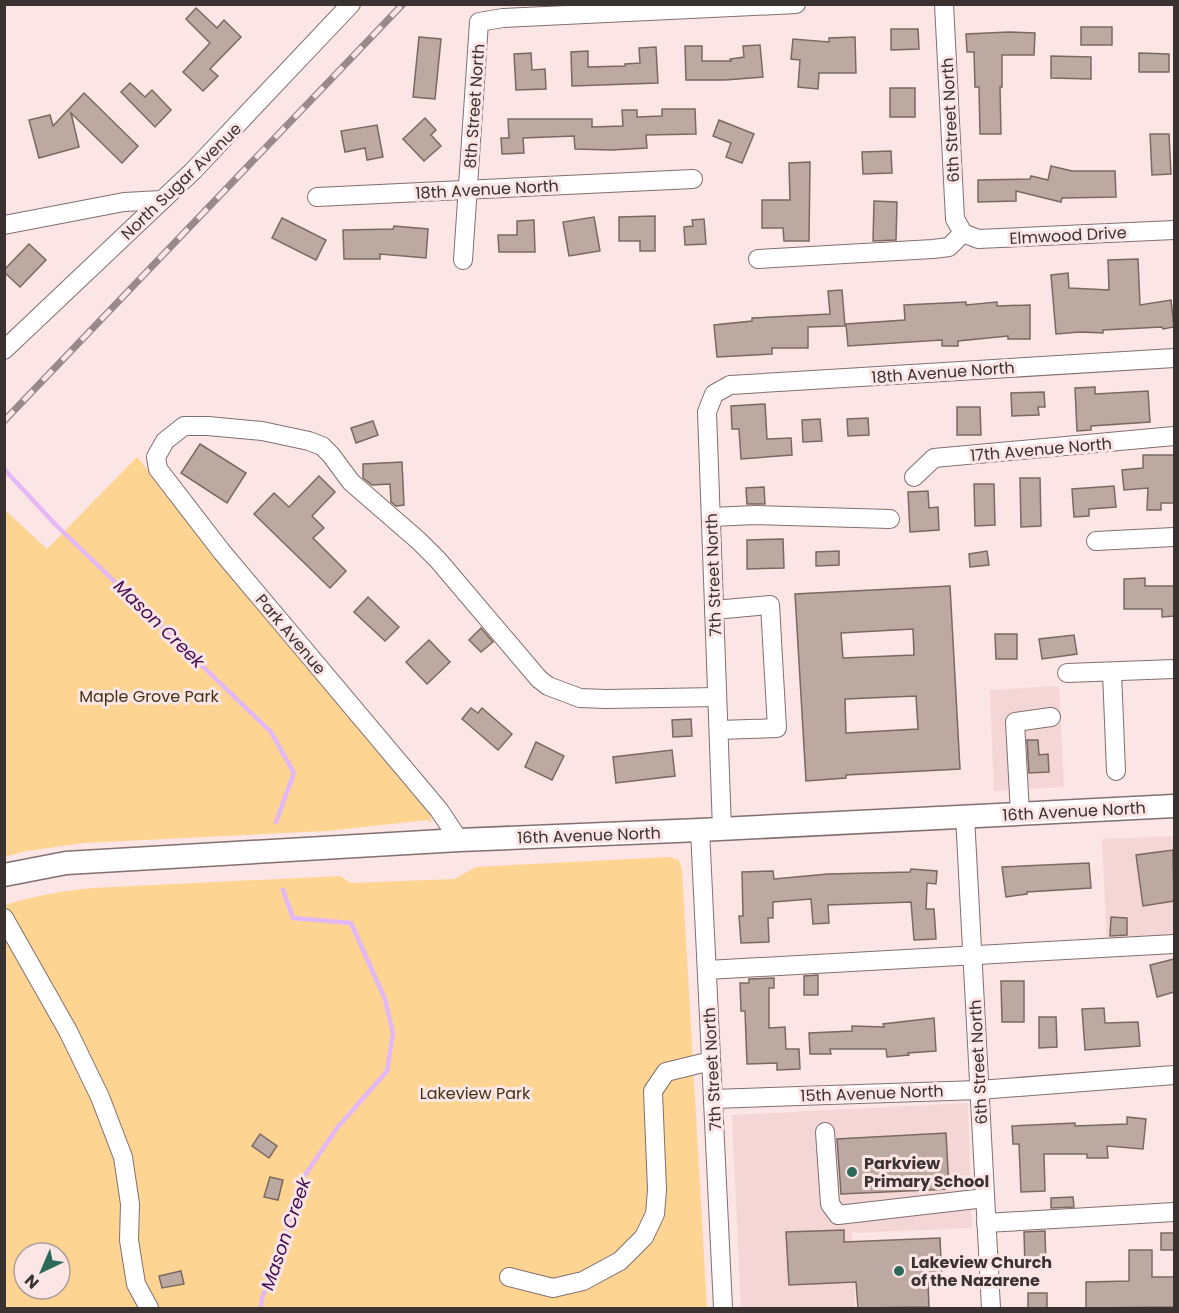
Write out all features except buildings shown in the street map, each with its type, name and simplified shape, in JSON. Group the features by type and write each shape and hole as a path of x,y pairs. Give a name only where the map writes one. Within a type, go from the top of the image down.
{"main road":[{"name":"16th Avenue North","path":"4,875 66,863 459,840 711,830 1174,806"}],"street":[{"name":"North Sugar Avenue","path":"4,350 234,129 351,4"},
{"name":"8th Street North","path":"463,260 479,22 503,18 796,4"},
{"name":"6th Street North","path":"945,4 956,219 963,233"},
{"name":"18th Avenue North","path":"317,197 693,179"},
{"path":"4,225 124,202 162,200"},
{"name":"Elmwood Drive","path":"963,233 978,239 1174,230"},
{"path":"758,259 949,247 963,233"},
{"name":"18th Avenue North","path":"714,394 730,385 1174,358"},
{"name":"7th Street North","path":"714,394 707,412 718,730 711,830 707,970 723,1308"},
{"name":"Park Avenue","path":"459,840 439,810 222,552 158,469 156,457 165,441 184,426 262,431 322,446 351,482 438,560 539,679 548,686 580,698 717,698"},
{"name":"17th Avenue North","path":"914,477 934,458 1174,436"},
{"path":"711,517 756,515 890,519"},
{"path":"1096,541 1174,537"},
{"path":"714,610 770,605 777,728 718,730"},
{"path":"1067,674 1174,669"},
{"path":"1112,672 1116,771"},
{"path":"1020,813 1015,722 1052,717"},
{"name":"6th Street North","path":"965,816 991,1308"},
{"path":"4,918 69,1031 100,1097 123,1157 130,1211 129,1239 136,1284 149,1308"},
{"path":"707,970 1174,944"},
{"path":"509,1277 554,1288 583,1281 620,1261 644,1237 655,1214 657,1190 653,1091 666,1072 711,1061"},
{"name":"15th Avenue North","path":"713,1099 980,1090 1174,1075"},
{"path":"825,1132 830,1204 838,1215 985,1198"},
{"path":"986,1223 1174,1212"}],"shaded area":[{"path":"1059,686 1064,787 994,791 990,690"},
{"path":"1174,836 1174,938 1107,942 1102,839"},
{"name":"Parkview Primary School","path":"968,1103 972,1228 852,1233 855,1308 741,1308 732,1115"}],"green space":[{"name":"Maple Grove Park","path":"137,457 431,814 431,823 427,820 327,831 84,843 26,851 5,857 4,509 47,549"},
{"name":"Lakeview Park","path":"669,857 679,860 682,870 707,1308 5,1308 5,905 48,894 92,888 340,876 351,883 454,879 476,867"}],"waterway":[{"name":"Mason Creek","path":"4,469 56,525 271,732 294,773 276,822"},
{"name":"Mason Creek","path":"261,1308 262,1298 278,1259 301,1181 337,1128 387,1071 393,1033 385,999 351,923 293,918 283,890"}],"railway":[{"path":"4,421 403,4"}],"place":[{"name":"Parkview Primary School","path":"852,1172"},
{"name":"Lakeview Church of the Nazarene","path":"899,1271"}]}
